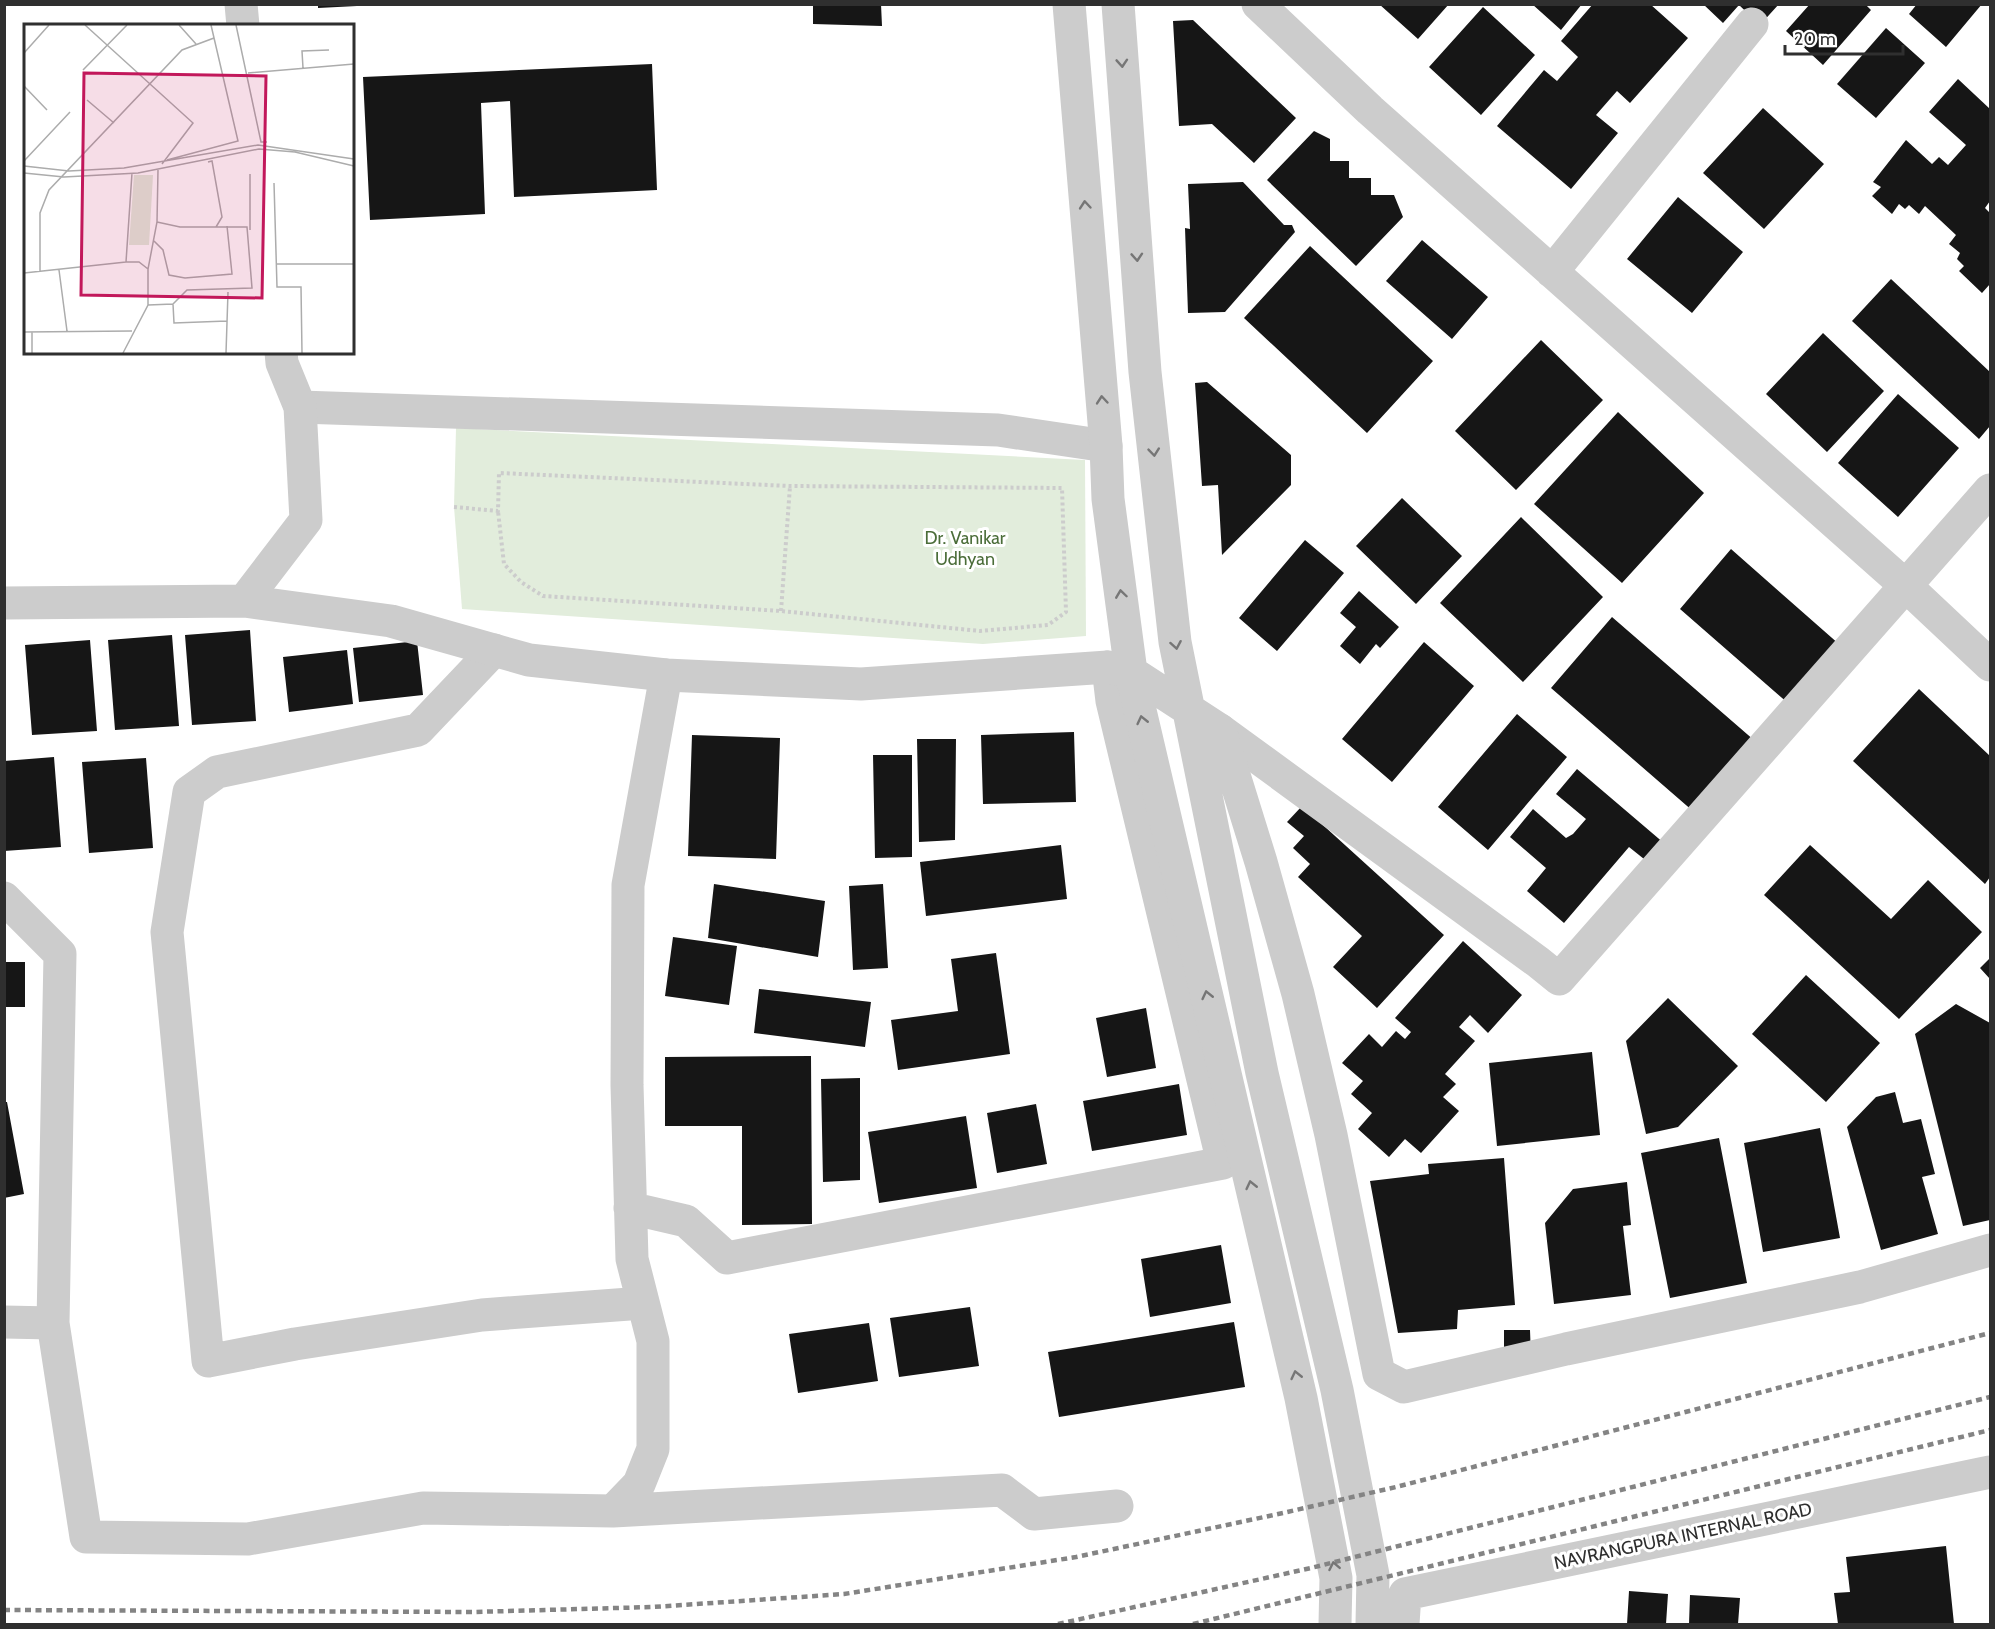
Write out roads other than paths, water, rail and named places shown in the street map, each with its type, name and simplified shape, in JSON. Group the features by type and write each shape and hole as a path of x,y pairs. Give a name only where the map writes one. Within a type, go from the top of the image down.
{"street":[{"path":"241,4 243,24"},
{"path":"1069,4 1106,446 1120,670 1302,1398 1336,1578 1335,1624"},
{"path":"1118,4 1145,372 1175,642 1262,1073 1337,1390 1373,1575 1372,1624"},
{"path":"1258,4 1370,110 1906,586 1990,664"},
{"path":"1552,272 1752,24"},
{"path":"244,601 306,520 300,407 282,363 281,354"},
{"path":"300,407 998,430 1106,446"},
{"path":"4,603 244,601 391,621 529,660 666,675 861,684 1120,670 1220,730 1559,979 1990,490"},
{"path":"494,650 418,730 217,772 189,792 167,932 208,1361 295,1344 482,1315 643,1303"},
{"path":"630,1208 686,1221 727,1258 1223,1163 1112,701 1120,670"},
{"path":"613,1511 639,1484 653,1449 653,1341 632,1259 627,1086 628,885 666,675"},
{"path":"1220,730 1261,862 1298,994 1331,1135 1379,1374 1404,1387 1566,1349 1860,1287 1990,1251"},
{"path":"4,898 60,954 53,1323 86,1538 248,1539 423,1509 613,1511 1002,1490 1034,1514 1118,1506"},
{"path":"4,1322 53,1323"},
{"name":"NAVRANGPURA INTERNAL ROAD","path":"1402,1624 1405,1594 1990,1472"}],"railway":[{"path":"4,1610 472,1612 653,1607 844,1594 1076,1557 1283,1513 1396,1487 1990,1333"},
{"path":"1058,1624 1311,1568 1990,1397"},
{"path":"1193,1624 1990,1430"}],"park label":[{"name":"Dr. Vanikar Udhyan","path":"965,548"}]}
